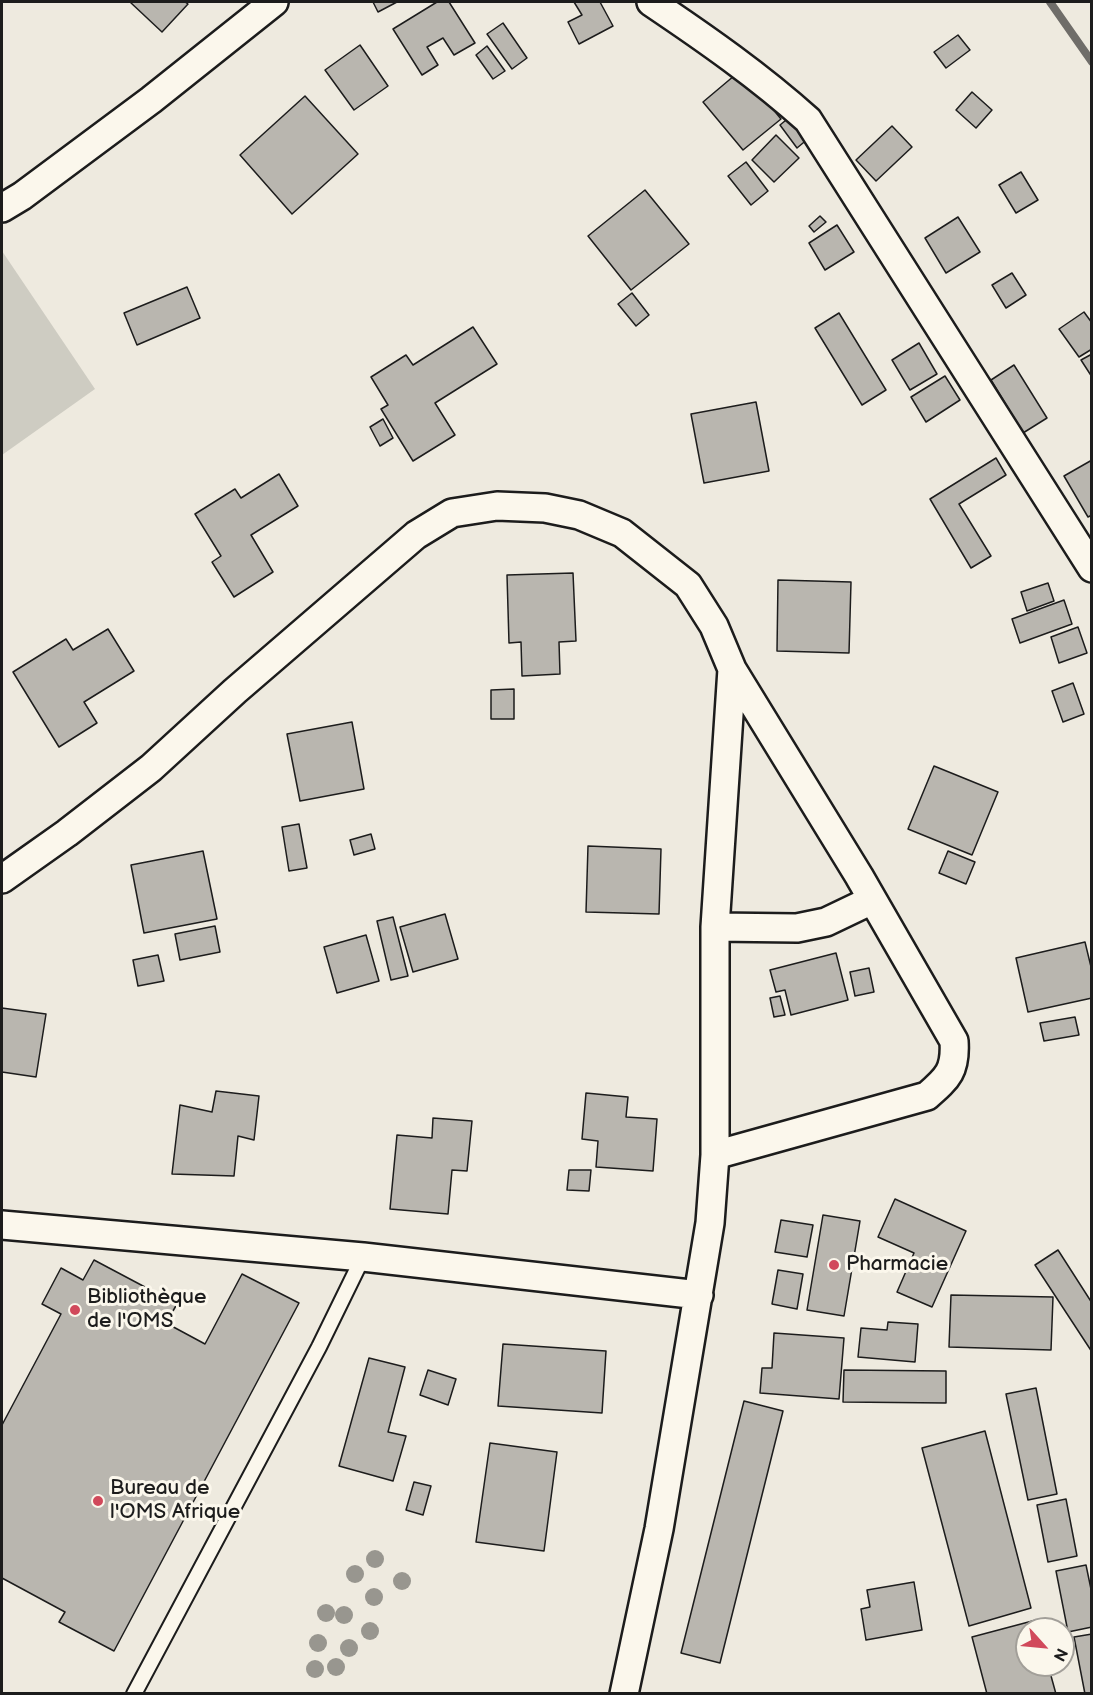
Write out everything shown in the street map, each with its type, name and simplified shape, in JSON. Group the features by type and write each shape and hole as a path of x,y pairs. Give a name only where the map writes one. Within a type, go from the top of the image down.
{"street":[{"path":"2,208 22,196 151,100 274,2"},
{"path":"651,2 714,44 772,87 808,120 1092,568"},
{"path":"2,879 67,833 150,768 235,691 416,535 452,513 497,506 545,508 579,514 622,533 688,585 714,626 732,669 873,900 954,1041 955,1057 950,1073 927,1096 715,1155"},
{"path":"624,1694 659,1529 710,1223 715,1155 715,927 732,669"},
{"path":"715,927 797,928 826,922 873,900"},
{"path":"2,1225 363,1257 699,1295"}],"lane":[{"path":"134,1694 319,1347 363,1257"}],"shaded area":[{"path":"2,251 95,389 2,455"}],"building":[{"path":"130,2 185,2 188,4 162,32"},
{"path":"373,2 397,2 378,12"},
{"path":"437,2 449,2 475,43 454,55 443,38 427,47 438,65 422,75 393,29"},
{"path":"574,2 600,2 613,26 579,44 568,22 582,15"},
{"path":"503,23 527,58 512,69 487,34"},
{"path":"958,35 970,50 946,68 934,52"},
{"path":"360,45 388,86 354,110 325,70"},
{"path":"487,46 505,71 493,79 476,55"},
{"path":"741,70 781,119 743,150 703,102"},
{"path":"972,92 992,110 976,128 956,110"},
{"path":"305,96 358,154 292,214 240,155"},
{"path":"791,116 809,138 797,148 780,125"},
{"path":"892,126 912,147 876,181 856,160"},
{"path":"776,135 799,158 774,182 752,160"},
{"path":"746,162 768,191 751,205 728,176"},
{"path":"1021,172 1038,200 1016,213 999,185"},
{"path":"645,190 689,244 631,290 588,236"},
{"path":"820,216 826,222 814,232 809,226"},
{"path":"958,217 980,252 946,273 925,238"},
{"path":"837,225 854,252 825,270 809,243"},
{"path":"1012,273 1026,295 1006,308 992,285"},
{"path":"187,287 200,318 137,345 124,313"},
{"path":"632,293 649,315 636,326 618,304"},
{"path":"1084,312 1092,323 1092,349 1079,357 1059,329"},
{"path":"839,313 886,390 862,405 815,328"},
{"path":"473,327 497,364 435,403 455,435 413,461 381,409 388,405 371,377 406,355 413,365"},
{"path":"919,343 937,374 910,390 892,360"},
{"path":"1092,354 1092,377 1081,360"},
{"path":"1014,365 1047,418 1023,433 991,380"},
{"path":"945,376 960,400 926,422 911,397"},
{"path":"756,402 769,471 704,483 691,414"},
{"path":"383,419 393,438 380,446 370,427"},
{"path":"996,458 1006,475 959,504 991,556 971,568 930,499"},
{"path":"1092,460 1092,515 1088,517 1064,476"},
{"path":"279,474 298,506 251,535 273,572 234,597 212,562 221,556 195,514 235,489 241,498"},
{"path":"573,573 576,641 559,642 560,674 522,676 521,642 509,643 507,575"},
{"path":"778,580 851,582 849,653 777,651"},
{"path":"1048,583 1054,601 1027,611 1021,592"},
{"path":"1064,600 1072,624 1020,643 1012,619"},
{"path":"1078,627 1087,653 1059,663 1051,637"},
{"path":"108,629 134,671 84,702 97,723 59,747 13,672 66,639 73,650"},
{"path":"1073,683 1084,714 1063,722 1052,691"},
{"path":"514,689 514,719 491,719 491,690"},
{"path":"352,722 364,789 300,801 287,734"},
{"path":"934,766 998,792 972,855 908,829"},
{"path":"299,824 307,868 289,871 282,827"},
{"path":"371,834 375,849 354,855 350,840"},
{"path":"588,846 661,849 659,914 586,912"},
{"path":"203,851 217,919 144,933 131,865"},
{"path":"948,851 975,862 966,884 939,873"},
{"path":"445,914 458,959 413,972 400,927"},
{"path":"393,917 408,976 391,980 377,921"},
{"path":"215,926 220,952 180,960 175,934"},
{"path":"366,935 379,981 337,993 324,947"},
{"path":"1085,942 1092,971 1092,998 1028,1012 1016,958"},
{"path":"836,953 848,1000 791,1015 785,990 776,992 770,970"},
{"path":"158,955 164,981 138,986 133,960"},
{"path":"869,968 874,992 855,996 850,972"},
{"path":"780,996 785,1015 774,1017 770,998"},
{"path":"2,1008 46,1014 36,1077 2,1072"},
{"path":"1075,1017 1079,1035 1044,1041 1040,1023"},
{"path":"216,1091 259,1096 254,1140 238,1136 234,1176 172,1174 180,1105 212,1112"},
{"path":"586,1093 628,1097 626,1117 657,1119 653,1171 596,1167 598,1141 582,1139"},
{"path":"433,1118 472,1121 467,1171 452,1170 448,1214 390,1209 397,1135 432,1138"},
{"path":"569,1170 591,1170 589,1191 567,1190"},
{"path":"895,1199 966,1231 932,1307 897,1292 914,1253 878,1237"},
{"name":"Pharmacie","path":"823,1215 860,1221 844,1316 807,1310"},
{"path":"781,1220 813,1225 807,1257 775,1252"},
{"path":"1058,1250 1092,1303 1092,1352 1035,1265"},
{"name":"Bureau de l'OMS Afrique","path":"94,1260 177,1304 166,1323 205,1344 242,1274 299,1303 114,1651 59,1622 65,1612 2,1578 2,1425 61,1314 42,1304 61,1268 83,1280"},
{"path":"778,1270 803,1274 797,1309 772,1304"},
{"path":"951,1295 1053,1297 1051,1350 949,1347"},
{"path":"888,1322 918,1324 915,1362 858,1357 861,1328 887,1330"},
{"path":"774,1333 844,1338 839,1399 760,1393 762,1368 772,1368"},
{"path":"503,1344 606,1351 602,1413 498,1406"},
{"path":"369,1358 405,1367 388,1432 406,1436 393,1481 339,1466"},
{"path":"428,1370 456,1379 448,1405 420,1395"},
{"path":"844,1370 946,1371 946,1403 843,1402"},
{"path":"1036,1388 1057,1494 1028,1500 1006,1394"},
{"path":"744,1401 783,1411 720,1663 681,1653"},
{"path":"985,1431 1031,1608 969,1626 922,1448"},
{"path":"490,1443 557,1452 544,1551 476,1542"},
{"path":"414,1482 431,1486 423,1515 406,1510"},
{"path":"1066,1499 1077,1556 1048,1562 1037,1505"},
{"path":"1086,1565 1092,1594 1092,1627 1075,1631 1075,1617 1065,1617 1056,1571"},
{"path":"914,1582 922,1630 866,1640 861,1609 870,1607 867,1590"},
{"path":"1015,1626 1015,1677 1051,1677 1056,1694 987,1694 972,1637"},
{"path":"1092,1634 1092,1694 1085,1694 1075,1637"}],"waterway":[{"path":"1050,2 1092,62"}],"place":[{"name":"Pharmacie","path":"834,1265"},
{"name":"Bibliothèque de l'OMS","path":"75,1310"},
{"name":"Bureau de l'OMS Afrique","path":"98,1501"}]}
